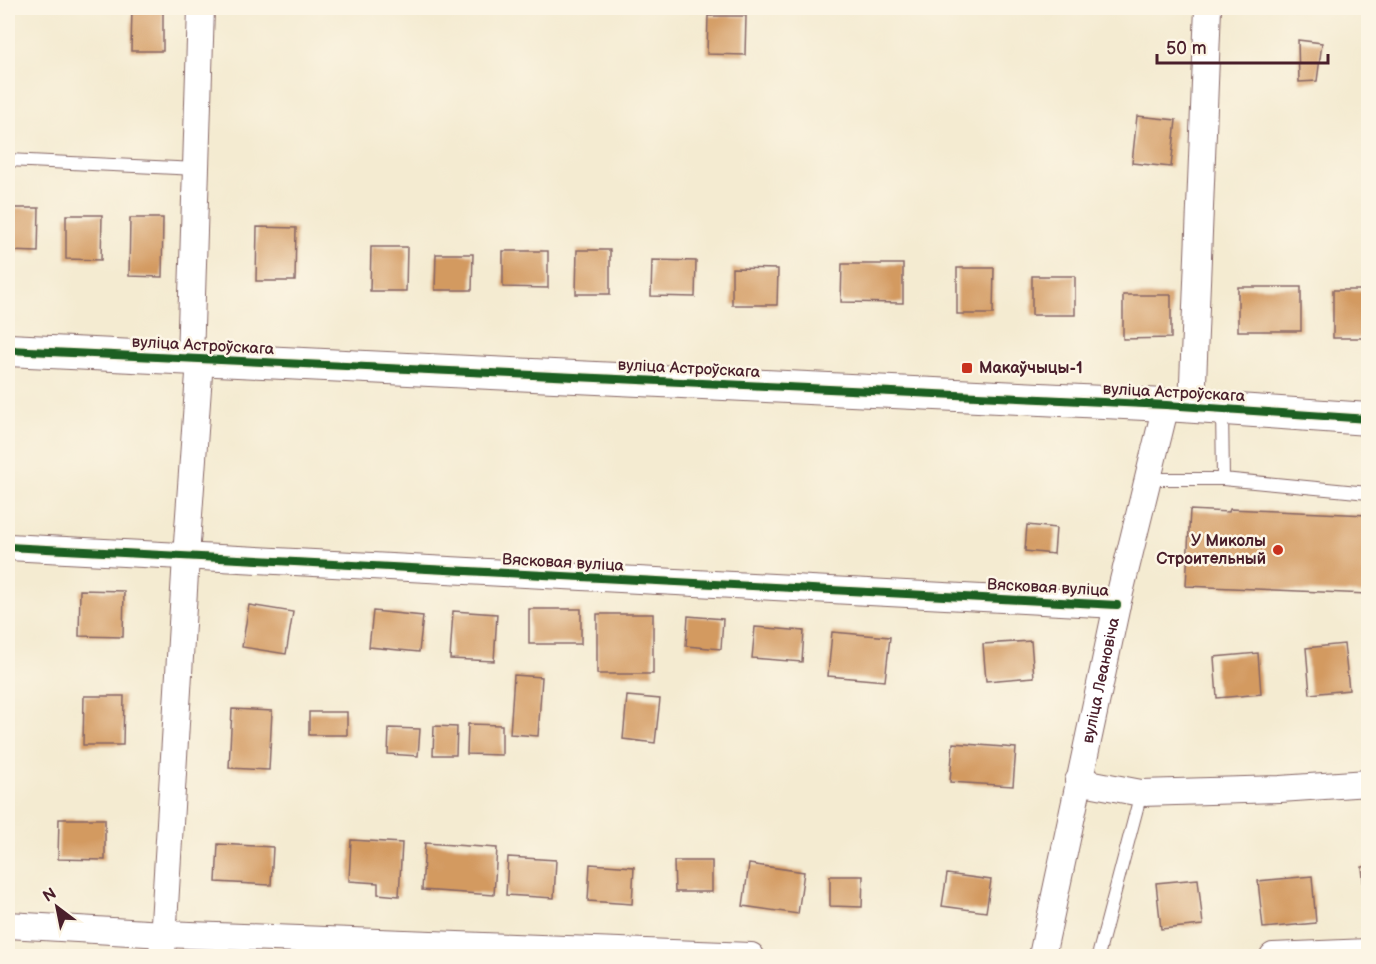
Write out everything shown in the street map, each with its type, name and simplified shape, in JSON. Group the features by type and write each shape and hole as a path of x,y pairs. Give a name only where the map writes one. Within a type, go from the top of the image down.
{"street":[{"path":"163,945 195,360 201,8"},
{"name":"вуліца Леановіча","path":"1042,957 1117,605 1148,479 1193,407 1208,8"},
{"name":"вуліца Астроўскага","path":"8,350 1193,407 1368,419"},
{"name":"Вясковая вуліца","path":"8,547 1117,605"},
{"path":"1078,781 1141,793 1280,789 1368,783"},
{"path":"8,925 163,945 751,957"},
{"path":"1273,957 1368,952"}],"lane":[{"path":"8,160 197,169"},
{"path":"1193,407 1223,479"},
{"path":"1148,479 1223,479 1368,493"},
{"path":"1098,957 1141,793"}],"building":[{"path":"132,8 163,9 163,51 131,51"},
{"path":"708,16 746,16 745,55 707,54"},
{"path":"1298,40 1322,43 1317,81 1299,82"},
{"path":"1137,116 1176,120 1171,167 1132,163"},
{"path":"8,208 39,208 38,252 8,251"},
{"path":"66,215 102,215 101,260 66,259"},
{"path":"130,218 163,218 162,277 129,276"},
{"path":"257,227 296,228 295,281 256,281"},
{"path":"371,247 407,247 406,291 370,291"},
{"path":"577,250 610,250 610,294 576,294"},
{"path":"503,251 548,251 548,288 503,287"},
{"path":"436,254 473,254 472,290 435,290"},
{"path":"652,260 696,261 695,297 651,296"},
{"path":"842,264 903,264 903,303 841,302"},
{"path":"732,268 778,269 777,305 732,305"},
{"path":"957,268 994,268 993,314 957,314"},
{"path":"1032,276 1075,276 1075,315 1032,315"},
{"path":"1238,287 1301,287 1301,331 1238,331"},
{"path":"1333,290 1368,290 1368,338 1333,338"},
{"path":"1123,295 1171,295 1171,338 1123,339"},
{"name":"У Миколы Строительный","path":"1230,509 1368,515 1368,594 1186,586 1190,510 1229,512"},
{"path":"1027,525 1056,528 1054,554 1025,551"},
{"path":"80,590 124,591 123,637 79,636"},
{"path":"249,605 293,612 286,654 242,647"},
{"path":"529,609 581,609 581,644 529,644"},
{"path":"373,611 423,616 419,652 369,647"},
{"path":"453,611 497,614 494,661 450,659"},
{"path":"597,614 653,614 653,674 597,674"},
{"path":"688,616 723,619 721,649 686,646"},
{"path":"755,627 804,631 802,662 752,658"},
{"path":"832,632 890,637 885,681 828,676"},
{"path":"1031,641 1034,677 986,681 983,644"},
{"path":"1344,644 1349,690 1310,694 1306,648"},
{"path":"1258,653 1261,694 1217,698 1214,657"},
{"path":"514,675 542,677 538,736 510,734"},
{"path":"84,696 124,696 123,745 83,745"},
{"path":"627,696 660,699 655,743 623,739"},
{"path":"232,709 272,711 269,770 229,768"},
{"path":"309,712 347,712 347,735 309,735"},
{"path":"468,724 502,725 502,755 467,754"},
{"path":"434,726 457,727 456,755 433,755"},
{"path":"389,728 420,729 418,756 388,754"},
{"path":"953,743 1016,748 1013,786 950,782"},
{"path":"59,819 105,819 105,860 58,859"},
{"path":"351,840 402,843 399,896 378,894 378,883 349,881"},
{"path":"425,843 497,848 494,895 422,890"},
{"path":"218,844 273,847 271,885 216,882"},
{"path":"508,857 556,860 554,898 506,895"},
{"path":"674,861 712,861 712,892 675,892"},
{"path":"590,864 634,867 632,904 588,901"},
{"path":"749,864 804,872 798,914 743,906"},
{"path":"1368,866 1368,920 1367,920 1362,867"},
{"path":"947,874 991,880 986,912 942,906"},
{"path":"830,876 863,876 862,907 830,906"},
{"path":"1312,876 1316,923 1263,928 1258,881"},
{"path":"1198,879 1203,925 1161,929 1156,883"}],"cycle path":[{"path":"8,350 1166,405 1368,419"},
{"path":"8,547 1117,605"}],"place":[{"name":"Макаўчыцы-1","path":"967,368"},
{"name":"У Миколы Строительный","path":"1278,550"}]}
